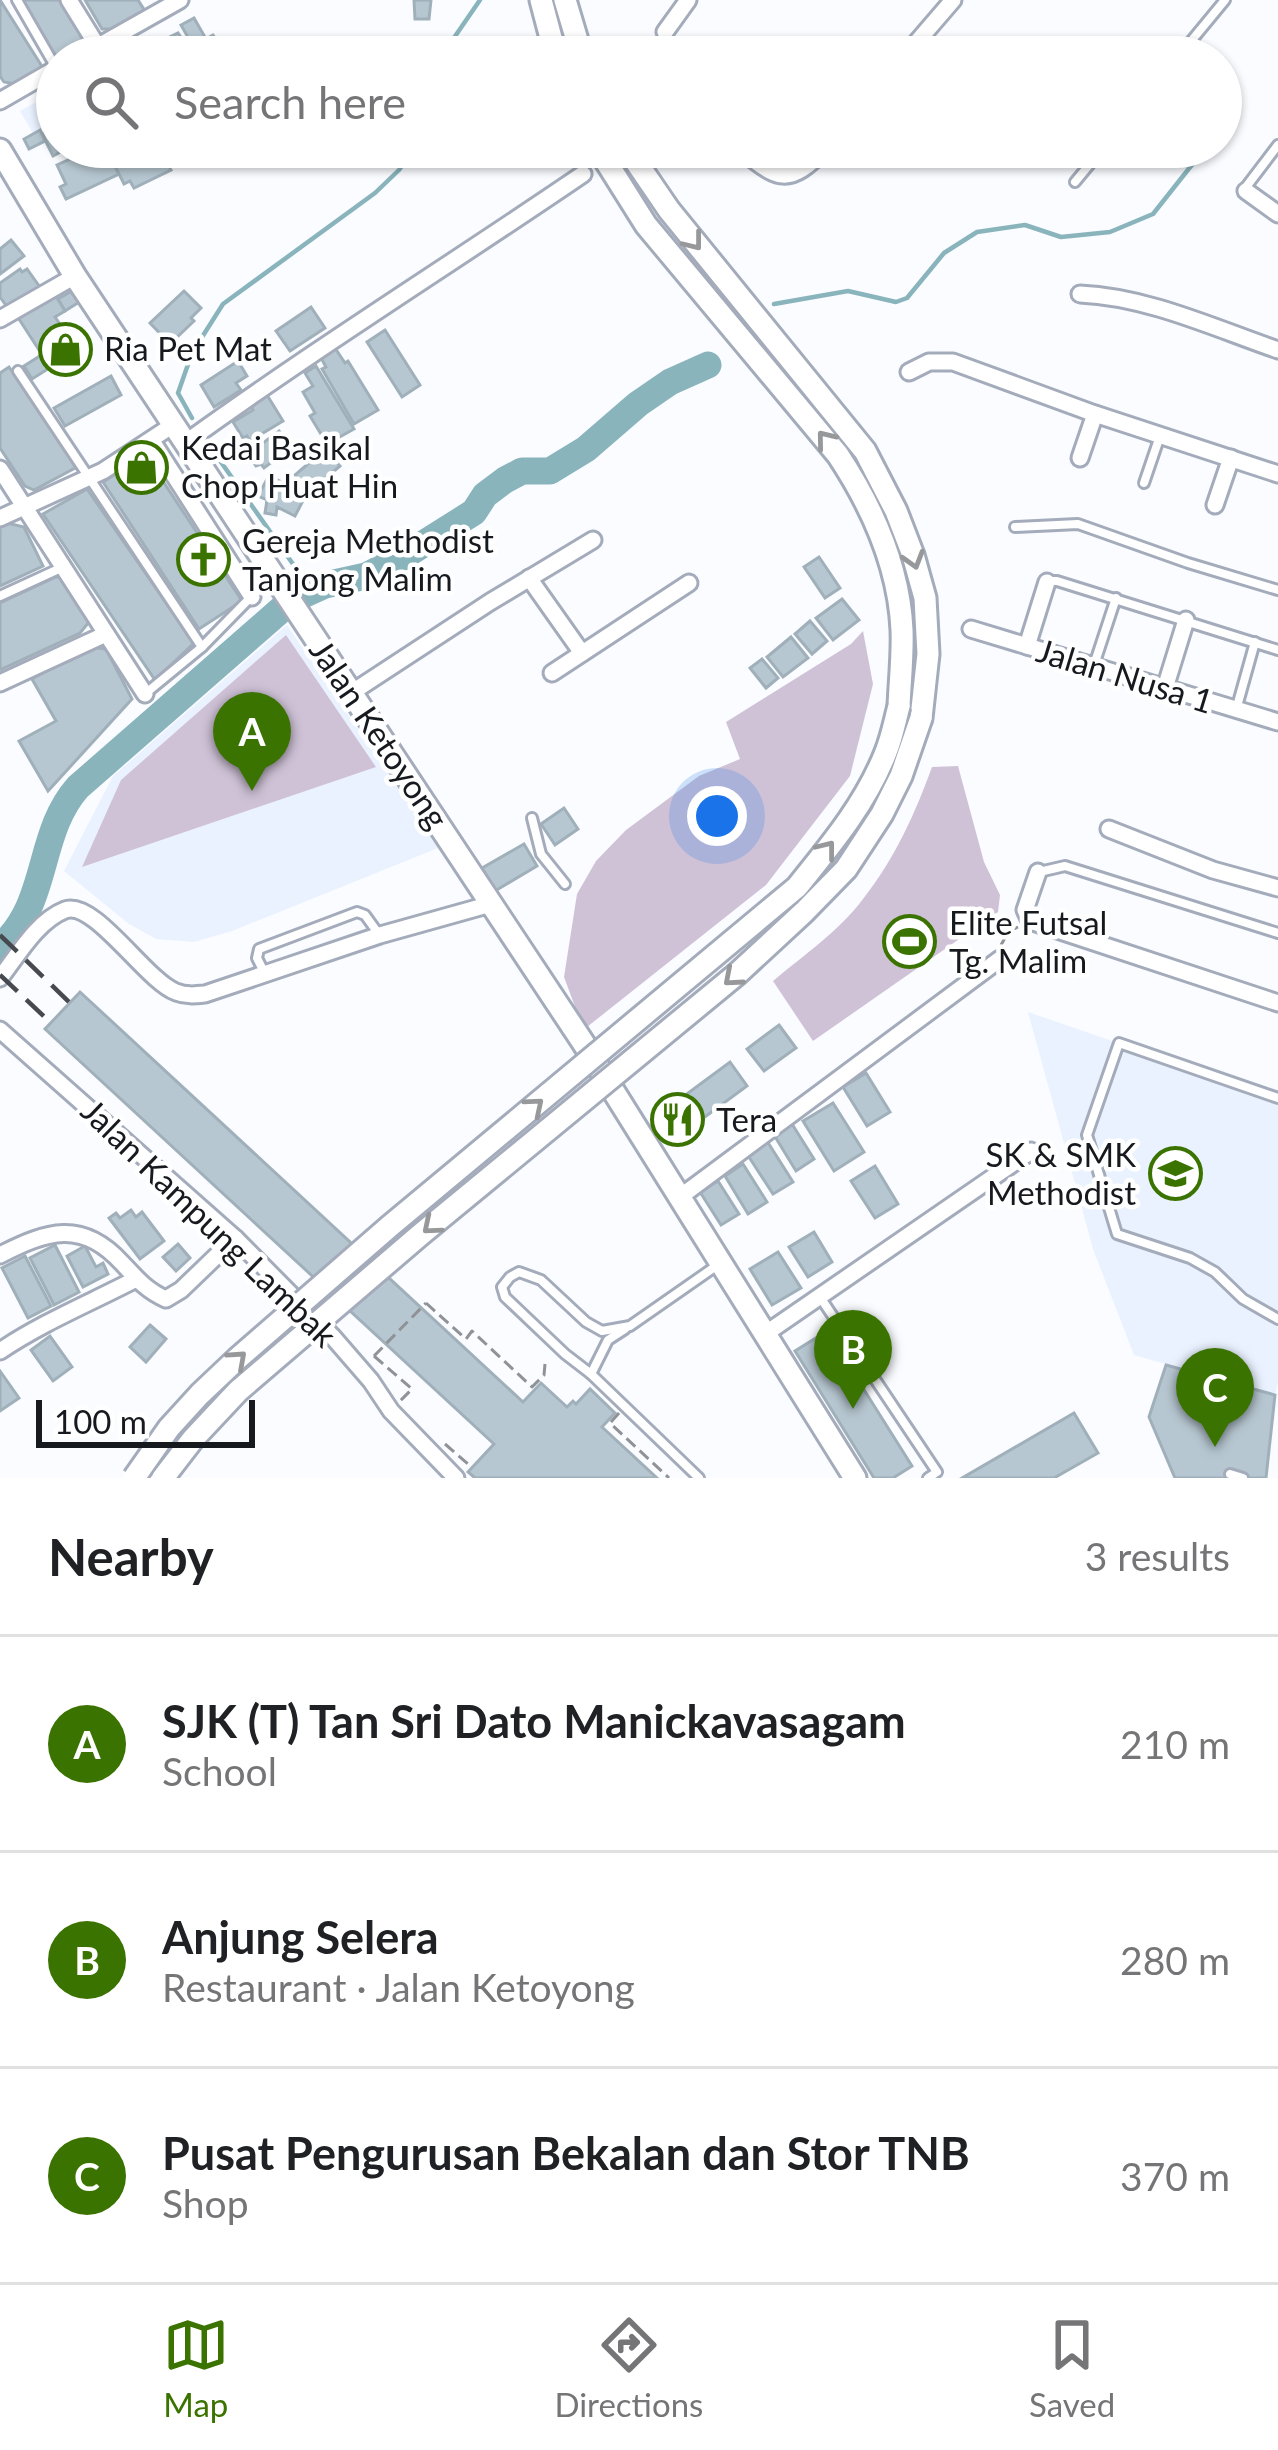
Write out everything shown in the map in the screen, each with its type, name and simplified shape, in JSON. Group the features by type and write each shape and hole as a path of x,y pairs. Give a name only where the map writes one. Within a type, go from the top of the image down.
{"main road":[{"path":"542,0 551,36"},
{"path":"565,0 576,36"},
{"name":"Jalan Ketoyong","path":"0,150 75,276 584,1044 854,1478"},
{"path":"134,1478 169,1428 237,1359 797,887 844,828 886,751 899,706 902,631 897,584 860,489 838,455 646,225 610,168"},
{"path":"163,1478 238,1390 737,974 804,911 846,868 901,776 920,718 928,653 925,598 896,511 865,451 698,247 641,168"}],"street":[{"path":"69,0 91,36"},
{"path":"117,36 180,0"},
{"path":"665,32 688,0"},
{"path":"922,36 953,0"},
{"path":"2,97 36,79"},
{"path":"763,168 784,176 802,168"},
{"path":"0,518 152,441 179,434 455,261 583,174"},
{"path":"1246,191 1278,214"},
{"path":"0,319 75,276"},
{"path":"1080,294 1109,295 1152,307 1278,350"},
{"path":"909,372 929,362 953,362 1278,474"},
{"path":"1080,458 1095,414"},
{"path":"152,441 252,597"},
{"path":"1215,505 1231,458"},
{"path":"0,470 145,694"},
{"path":"351,693 593,540"},
{"path":"529,578 581,653"},
{"path":"1027,646 1047,582"},
{"path":"552,673 689,583"},
{"path":"1165,688 1186,620"},
{"name":"Jalan Nusa 1","path":"971,629 1278,722"},
{"path":"0,683 106,634"},
{"path":"1109,829 1213,870 1278,888"},
{"path":"1038,872 1025,910 1030,921 1278,1003"},
{"path":"0,978 34,934 60,913 76,908 98,921 138,963 176,992 205,994 380,935 491,904"},
{"path":"680,1197 1000,959"},
{"name":"Jalan Kampung Lambak","path":"0,1030 235,1238 332,1336 392,1411 456,1478"},
{"path":"765,1334 1030,1151"},
{"path":"0,1256 51,1233 74,1233 107,1247 149,1291 166,1299 235,1238"},
{"path":"0,1352 46,1322 136,1279"}],"lane":[{"path":"16,0 38,36"},
{"path":"1195,36 1225,0"},
{"path":"1246,191 1278,145"},
{"path":"1075,182 1087,168"},
{"path":"18,370 202,647"},
{"path":"1144,483 1161,435"},
{"path":"1015,527 1078,524 1278,590"},
{"path":"0,596 63,567"},
{"path":"1047,582 1057,580 1278,650"},
{"path":"145,694 252,597"},
{"path":"1094,666 1116,598"},
{"path":"1236,710 1256,642"},
{"path":"532,818 541,854 565,884"},
{"path":"1038,872 1064,866 1278,933"},
{"path":"265,973 257,958 259,949 358,912 380,935"},
{"path":"1278,1098 1119,1043 1087,1135 1117,1234 1190,1258 1215,1272 1243,1299 1278,1318"},
{"path":"592,1374 608,1340 721,1263"},
{"path":"631,1326 602,1331 541,1280 519,1272 502,1287 505,1298 592,1374 698,1478"},
{"path":"819,1296 937,1472 928,1478"},
{"path":"1230,1474 1243,1478"}],"path":[{"path":"1000,959 1001,943 1010,931 1030,921"},
{"path":"404,1397 412,1389 374,1356 426,1303 466,1339 472,1330 532,1387 544,1375 545,1364"},
{"path":"619,1414 610,1423 669,1478"}],"shaded area":[{"path":"36,102 36,131 33,133 20,111"},
{"path":"287,625 438,848 232,931 194,942 156,939 129,924 64,871 113,776"},
{"path":"863,631 873,684 850,776 766,885 587,1027 564,977 577,894 596,861 626,830 699,776 740,759 726,722 851,644"},
{"path":"286,635 376,767 82,867 121,780"},
{"path":"958,766 984,862 1000,895 998,912 813,1041 773,981 854,911 903,836 932,767"},
{"name":"SK & SMK Methodist","path":"1028,1012 1278,1098 1275,1395 1134,1355 1093,1249"}],"building":[{"path":"0,0 36,57 36,72 16,84 0,76"},
{"path":"22,0 67,0 89,36 44,36"},
{"path":"85,0 138,0 145,11 113,29 102,29"},
{"path":"414,0 431,0 429,19 415,19"},
{"path":"194,18 204,36 187,36 181,25"},
{"path":"36,132 36,146 29,149 24,139"},
{"path":"58,168 116,168 119,174 66,199 60,187 66,184"},
{"path":"116,168 171,170 134,188 130,181 124,184"},
{"path":"11,240 24,256 0,274 0,249"},
{"path":"27,269 42,290 10,311 0,297 0,283"},
{"path":"77,288 84,299 65,311 58,299"},
{"path":"184,291 201,308 170,344 150,323"},
{"path":"54,293 65,311 55,317 66,333 39,350 17,316"},
{"path":"311,307 325,328 290,351 276,331"},
{"path":"385,330 420,385 402,397 367,342"},
{"path":"65,340 73,353 32,379 24,366"},
{"path":"335,348 378,410 354,424 322,369 326,367 320,356"},
{"path":"238,361 247,376 236,383 241,390 214,407 201,385"},
{"path":"316,366 354,429 327,444 310,416 315,413 303,392 313,386 305,373"},
{"path":"9,367 77,467 34,490 25,486 0,448 0,373"},
{"path":"111,376 121,395 65,426 54,408"},
{"path":"267,395 283,421 250,441 243,438 233,422"},
{"path":"279,431 292,447 264,468 256,466 252,451"},
{"path":"325,449 340,466 306,495 295,475"},
{"path":"134,462 151,463 242,601 199,629 103,482"},
{"path":"274,478 306,495 295,516 277,507 276,515 265,513 267,500 258,496 267,479 272,482"},
{"path":"87,489 194,643 155,680 43,514"},
{"path":"0,526 24,527 43,566 0,586"},
{"path":"819,557 840,588 825,598 804,567"},
{"path":"65,577 89,622 80,633 0,670 0,603"},
{"path":"842,599 859,620 833,640 816,618"},
{"path":"810,621 827,641 812,654 795,634"},
{"path":"791,637 808,658 783,677 767,657"},
{"path":"89,647 106,649 132,699 48,791 19,741 56,721 32,679"},
{"path":"762,659 778,678 766,688 750,668"},
{"path":"564,808 578,829 555,845 541,824"},
{"path":"524,844 537,866 495,891 482,868"},
{"path":"80,992 523,1402 541,1383 567,1407 590,1389 615,1413 602,1427 657,1478 475,1478 468,1472 494,1444 45,1029"},
{"path":"779,1025 796,1048 764,1071 747,1049"},
{"path":"730,1062 747,1086 679,1136 664,1117 665,1110"},
{"path":"866,1073 890,1112 867,1126 843,1087"},
{"path":"833,1103 864,1152 834,1171 803,1121"},
{"path":"792,1124 814,1159 796,1171 774,1135"},
{"path":"767,1141 793,1182 773,1194 747,1154"},
{"path":"743,1164 767,1202 748,1214 725,1176"},
{"path":"875,1166 898,1204 875,1218 851,1181"},
{"path":"718,1181 739,1214 721,1225 700,1192"},
{"path":"131,1210 136,1217 142,1212 164,1241 140,1259 109,1218 116,1213 120,1218"},
{"path":"814,1232 832,1262 808,1277 789,1247"},
{"path":"178,1244 190,1258 176,1271 163,1257"},
{"path":"55,1245 79,1292 54,1305 30,1258"},
{"path":"85,1246 96,1267 103,1263 108,1274 83,1287 67,1256"},
{"path":"778,1252 801,1288 772,1305 750,1269"},
{"path":"25,1256 51,1306 28,1318 2,1268"},
{"path":"150,1325 166,1339 146,1362 130,1347"},
{"path":"827,1331 912,1466 893,1478 874,1478 795,1351"},
{"path":"50,1336 72,1367 53,1381 31,1350"},
{"path":"1166,1365 1275,1395 1266,1478 1175,1478 1149,1417"},
{"path":"0,1371 19,1398 0,1411"},
{"path":"1074,1413 1098,1453 1054,1478 962,1478"}],"waterway":[{"path":"455,36 480,0"},
{"path":"192,418 178,393 192,353 223,304 375,193 400,168"},
{"path":"774,304 848,291 896,302 907,298 944,253 977,232 1025,225 1061,237 1110,232 1153,214 1189,168"},
{"path":"0,947 27,910 55,826 78,787 292,600 325,585 366,576 401,558 474,512 485,495 505,480 522,471 550,471 586,449 670,382 708,365"},
{"path":"204,438 312,591"}],"railway":[{"path":"0,935 70,1003"},
{"path":"0,975 51,1023"}],"place":[{"name":"Ria Pet Mat","path":"65,349"},
{"name":"Kedai Basikal Chop Huat Hin","path":"142,467"},
{"name":"Gereja Methodist Tanjong Malim","path":"203,560"},
{"name":"SJK (T) Tan Sri Dato Manickavasagam","path":"252,791"},
{"name":"Elite Futsal Tg. Malim","path":"910,942"},
{"name":"Tera","path":"677,1120"},
{"name":"SK & SMK Methodist","path":"1175,1174"},
{"name":"Anjung Selera","path":"853,1409"},
{"name":"Pusat Pengurusan Bekalan dan Stor TNB","path":"1215,1447"}]}
